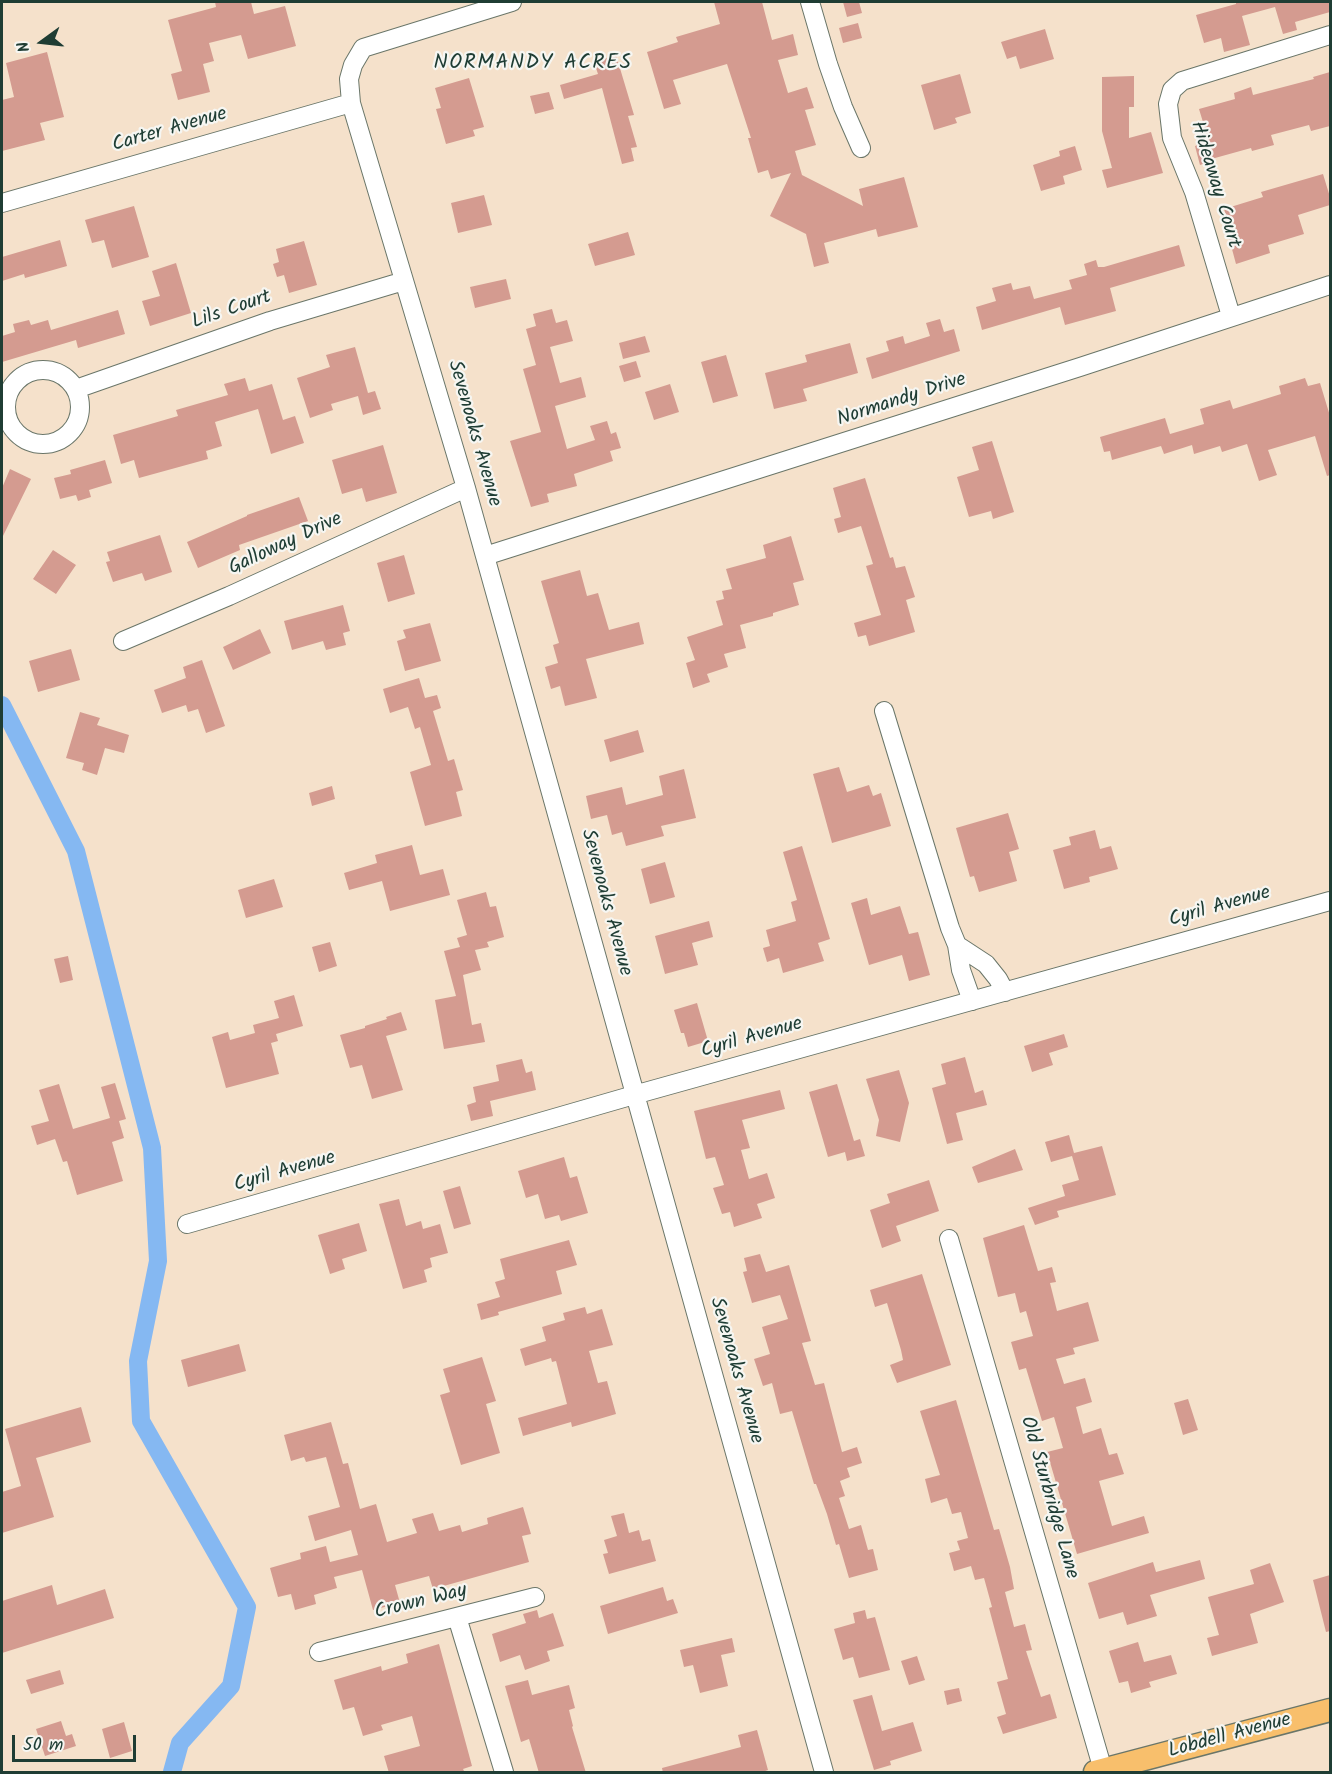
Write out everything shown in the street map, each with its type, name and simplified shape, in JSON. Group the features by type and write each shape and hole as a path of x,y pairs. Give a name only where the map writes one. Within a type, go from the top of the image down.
{"main road":[{"name":"Lobdell Avenue","path":"1099,1772 1330,1710"}],"street":[{"name":"Sevenoaks Avenue","path":"512,2 363,48 353,65 349,79 351,103 466,488 824,1773"},
{"path":"810,2 843,107 861,148"},
{"name":"Hideaway Court","path":"1231,316 1194,192 1172,138 1168,104 1172,90 1182,81 1330,35"},
{"name":"Carter Avenue","path":"2,202 351,103"},
{"name":"Lils Court","path":"76,389 270,321 404,280"},
{"name":"Normandy Drive","path":"485,556 1047,378 1330,285"},
{"path":"40,369 54,371 67,378 76,389 80,403 79,417 72,430 61,439 48,444 33,442 20,435 11,424 6,410 8,396 14,383 26,374 40,369"},
{"name":"Galloway Drive","path":"123,641 230,596 466,488"},
{"path":"884,711 957,945 961,970 972,1001"},
{"name":"Cyril Avenue","path":"187,1224 634,1095 1330,901"},
{"path":"957,945 991,968 1005,992"},
{"name":"Old Sturbridge Lane","path":"949,1239 1099,1772"},
{"name":"Crown Way","path":"319,1652 535,1597"},
{"path":"457,1617 504,1773"}],"building":[{"path":"215,2 251,2 254,14 285,6 296,46 248,59 241,35 209,43 214,61 203,64 210,92 178,100 171,74 182,71 168,20 216,7"},
{"path":"714,2 762,2 772,40 793,34 798,55 778,60 788,93 807,87 814,108 805,110 816,145 795,151 802,175 863,206 859,189 904,177 918,227 878,237 876,229 824,243 829,263 814,267 806,234 770,216 791,173 771,179 768,170 758,173 748,138 751,138 727,64 673,80 681,104 664,109 647,52 678,42 676,37 720,24"},
{"path":"843,2 859,2 862,13 847,17"},
{"path":"1236,2 1330,2 1330,12 1295,22 1297,30 1283,34 1275,7 1242,16 1250,45 1224,52 1221,38 1204,43 1196,15 1236,4"},
{"path":"858,23 862,38 843,43 839,28"},
{"path":"1045,29 1054,59 1020,69 1016,56 1007,59 1001,42"},
{"path":"47,52 64,117 40,123 45,140 2,151 2,100 14,97 6,63"},
{"path":"616,55 634,115 628,116 637,147 631,148 634,161 622,164 602,88 564,99 560,85 598,74 594,62"},
{"path":"1330,72 1330,126 1311,131 1309,125 1271,135 1274,145 1252,151 1251,148 1215,158 1215,160 1200,165 1195,146 1209,142 1199,109 1235,99 1234,93 1251,87 1253,95 1314,79 1313,77"},
{"path":"960,74 971,113 955,118 957,123 934,130 921,85"},
{"path":"1134,76 1134,107 1129,107 1129,138 1151,132 1163,173 1107,188 1102,170 1112,168 1102,131 1102,77"},
{"path":"469,78 484,127 473,130 475,136 446,144 436,109 441,108 435,88"},
{"path":"549,92 554,109 535,114 530,96"},
{"path":"1075,146 1082,170 1063,176 1065,184 1041,191 1033,165 1060,156 1059,151"},
{"path":"1323,174 1330,205 1298,215 1304,234 1268,245 1270,253 1236,264 1229,238 1233,237 1224,209 1263,197 1261,192"},
{"path":"484,195 492,225 458,233 451,203"},
{"path":"134,206 149,257 112,268 104,240 92,243 85,220"},
{"path":"628,232 635,255 595,266 588,244"},
{"path":"60,240 67,266 25,278 24,274 2,281 2,257"},
{"path":"304,241 317,285 289,293 284,275 277,277 273,264 279,262 276,249"},
{"path":"1179,245 1185,266 1110,288 1116,311 1065,325 1060,307 982,330 976,307 996,301 992,288 1011,283 1013,290 1030,286 1034,299 1072,289 1069,280 1087,275 1084,264 1096,260 1098,267 1104,267"},
{"path":"176,263 191,313 150,326 142,301 160,296 152,271"},
{"path":"506,279 511,299 475,308 470,287"},
{"path":"552,309 556,323 567,320 573,341 550,347 560,383 581,377 586,397 555,406 567,449 595,440 590,426 607,421 611,434 616,432 621,448 610,451 613,461 574,474 577,486 547,494 549,502 531,507 510,441 541,432 523,369 536,365 526,329 536,326 533,314"},
{"path":"118,310 125,334 78,348 76,340 2,362 2,336 15,332 13,324 29,320 31,325 48,320 51,330"},
{"path":"940,319 944,332 954,329 960,351 872,379 866,358 889,351 886,341 903,336 905,344 930,336 926,323"},
{"path":"645,336 650,352 623,359 619,343"},
{"path":"850,343 858,373 803,389 807,401 774,409 765,373 807,362 805,355"},
{"path":"355,347 368,393 375,391 381,409 363,415 358,396 331,404 333,410 310,418 297,378 330,367 326,355"},
{"path":"726,355 738,396 713,403 701,362"},
{"path":"636,361 641,377 624,382 619,366"},
{"path":"245,378 249,391 272,384 283,420 295,416 304,443 271,454 258,409 215,422 222,446 206,451 208,459 139,478 134,460 121,464 113,435 178,416 176,410 228,395 224,384"},
{"path":"1305,378 1308,386 1320,383 1330,416 1330,475 1327,476 1315,436 1268,450 1277,475 1259,481 1247,444 1222,452 1220,446 1194,454 1192,445 1164,454 1161,446 1112,460 1110,451 1104,452 1100,437 1165,418 1170,434 1204,424 1200,409 1230,400 1233,409 1281,394 1279,386"},
{"path":"670,384 679,412 654,420 645,392"},
{"path":"992,441 1014,512 993,519 991,511 969,517 957,477 979,470 972,447"},
{"path":"383,445 397,493 366,502 362,488 342,494 332,460"},
{"path":"105,460 112,483 89,490 91,497 78,501 76,495 60,499 54,478 71,474 70,470"},
{"path":"10,469 31,479 2,538 2,488"},
{"path":"865,478 890,558 893,557 896,568 905,566 915,597 906,600 915,632 869,646 866,635 858,637 854,623 881,615 866,566 873,564 861,526 838,533 834,519 841,517 833,488"},
{"path":"299,497 308,521 239,545 240,550 198,568 187,542 247,515"},
{"path":"160,535 172,572 145,581 142,573 113,582 106,562 110,561 107,552"},
{"path":"791,536 804,580 793,583 799,605 773,613 773,616 740,625 746,648 724,654 728,667 707,674 710,682 693,688 686,663 695,660 687,637 723,625 716,601 724,599 722,591 732,589 726,569 766,558 763,545"},
{"path":"53,550 76,565 56,594 33,579"},
{"path":"404,555 415,594 388,602 377,563"},
{"path":"580,570 587,596 598,593 609,630 639,622 644,644 586,659 597,698 565,706 560,686 551,689 545,667 558,663 553,645 559,643 541,581"},
{"path":"343,605 350,631 343,633 346,645 326,650 323,641 292,650 284,621"},
{"path":"430,623 441,661 405,671 397,641 406,638 403,630"},
{"path":"260,629 271,653 233,670 223,647"},
{"path":"71,649 80,680 38,692 29,661"},
{"path":"202,660 225,726 206,733 198,709 188,712 186,705 162,713 154,690 186,678 183,667"},
{"path":"419,678 425,698 437,695 441,708 433,711 448,761 454,759 463,790 456,792 462,816 425,826 410,772 431,765 420,727 415,729 408,707 390,713 383,689"},
{"path":"80,712 100,718 97,725 129,735 124,753 105,748 97,775 82,770 84,763 66,758"},
{"path":"638,730 644,752 610,762 604,740"},
{"path":"839,767 847,792 869,785 873,796 881,793 891,826 832,843 813,774"},
{"path":"684,769 696,818 661,826 664,836 626,846 622,832 612,835 607,815 591,819 586,796 622,787 626,805 663,795 659,776"},
{"path":"332,786 335,799 312,806 309,793"},
{"path":"1008,813 1019,849 1009,852 1017,881 979,892 974,876 970,877 956,828"},
{"path":"1095,830 1100,849 1111,846 1118,869 1089,877 1090,882 1064,889 1053,850 1071,845 1069,837"},
{"path":"412,845 420,875 443,869 450,895 390,911 382,881 349,890 344,873 377,863 375,855"},
{"path":"802,846 830,939 818,943 824,961 783,973 779,958 767,962 763,948 770,946 766,930 796,921 791,902 797,900 783,852"},
{"path":"665,862 675,897 650,904 641,869"},
{"path":"274,879 283,907 246,918 238,890"},
{"path":"486,892 490,907 496,906 504,937 487,942 489,947 475,950 481,970 463,975 472,1025 481,1023 485,1042 444,1049 435,1000 456,996 444,951 460,947 457,938 467,935 457,900"},
{"path":"867,898 871,915 900,906 909,934 918,932 930,975 909,981 902,955 869,965 851,903"},
{"path":"709,921 713,937 692,943 698,965 665,974 655,936"},
{"path":"330,942 337,966 319,972 312,947"},
{"path":"68,956 73,980 60,983 54,959"},
{"path":"294,995 303,1026 276,1034 278,1041 271,1043 279,1074 226,1088 212,1037 228,1032 230,1040 255,1033 253,1025 279,1018 274,1001"},
{"path":"697,1003 708,1041 688,1047 674,1010"},
{"path":"401,1012 407,1030 386,1036 403,1090 372,1099 362,1065 350,1068 340,1035 365,1028 365,1026"},
{"path":"1064,1034 1068,1047 1049,1053 1053,1065 1032,1072 1024,1046"},
{"path":"965,1057 975,1093 983,1090 987,1105 956,1113 963,1140 947,1144 932,1088 946,1084 941,1064"},
{"path":"522,1059 526,1073 532,1071 536,1090 490,1101 493,1116 471,1121 467,1105 476,1102 473,1087 499,1081 496,1065"},
{"path":"899,1070 909,1103 900,1142 876,1136 879,1120 866,1079"},
{"path":"115,1083 126,1119 119,1121 124,1138 112,1142 123,1181 77,1195 67,1161 63,1162 55,1139 37,1145 31,1126 49,1121 39,1090 59,1084 73,1129 110,1118 101,1087"},
{"path":"837,1084 854,1141 860,1139 865,1156 847,1161 845,1152 828,1157 809,1092"},
{"path":"780,1090 785,1109 742,1120 750,1148 741,1150 749,1179 767,1173 775,1198 757,1204 762,1218 734,1227 730,1212 722,1214 713,1188 724,1185 715,1157 706,1159 694,1111"},
{"path":"1069,1135 1074,1153 1102,1146 1116,1195 1057,1211 1059,1217 1035,1225 1028,1208 1065,1196 1062,1185 1079,1180 1072,1156 1051,1162 1045,1142"},
{"path":"1015,1149 1023,1170 978,1183 972,1167"},
{"path":"564,1157 570,1178 577,1176 588,1213 561,1221 559,1215 545,1219 538,1194 526,1198 518,1171"},
{"path":"929,1180 939,1211 896,1226 901,1241 882,1248 870,1210 890,1203 887,1194"},
{"path":"460,1186 471,1224 454,1229 443,1191"},
{"path":"399,1199 406,1226 421,1221 423,1229 440,1224 448,1253 430,1258 432,1267 424,1270 427,1282 403,1289 379,1204"},
{"path":"359,1223 367,1251 342,1259 345,1269 330,1274 318,1235"},
{"path":"1024,1225 1038,1271 1052,1267 1056,1282 1050,1283 1057,1311 1088,1302 1099,1341 1073,1348 1075,1354 1056,1359 1064,1384 1085,1378 1092,1402 1076,1407 1083,1434 1101,1428 1109,1455 1117,1453 1124,1474 1099,1481 1112,1526 1144,1516 1149,1533 1077,1554 1047,1452 1063,1448 1054,1417 1042,1421 1026,1368 1019,1370 1011,1342 1033,1336 1026,1311 1020,1313 1015,1293 998,1297 983,1238"},
{"path":"569,1240 577,1265 556,1271 562,1294 498,1312 499,1315 481,1320 477,1304 500,1297 495,1282 505,1279 500,1259"},
{"path":"760,1254 766,1272 789,1265 811,1341 802,1343 815,1385 824,1383 842,1452 857,1447 862,1463 847,1468 850,1477 840,1481 845,1496 839,1498 849,1529 861,1525 868,1550 873,1549 878,1570 849,1578 839,1544 836,1545 827,1514 816,1484 814,1484 792,1411 780,1414 772,1383 763,1386 754,1359 770,1354 762,1327 788,1319 780,1295 752,1303 743,1272 747,1271 744,1258"},
{"path":"922,1274 951,1365 897,1383 890,1365 903,1360 901,1350 887,1303 875,1307 870,1290"},
{"path":"585,1307 587,1314 602,1309 613,1345 589,1351 598,1383 607,1381 616,1414 572,1427 571,1422 523,1436 518,1418 567,1404 556,1361 552,1362 551,1358 525,1366 520,1349 546,1341 542,1327 565,1320 563,1313"},
{"path":"239,1344 246,1371 188,1387 181,1360"},
{"path":"482,1357 496,1401 486,1404 500,1453 461,1465 440,1395 450,1392 443,1369"},
{"path":"1188,1399 1198,1430 1183,1435 1174,1403"},
{"path":"956,1400 994,1530 999,1529 1010,1567 1014,1589 1005,1592 1014,1627 1025,1624 1032,1650 1026,1651 1041,1697 1050,1694 1057,1718 1003,1734 997,1717 1006,1714 997,1682 1008,1679 989,1608 992,1607 984,1578 975,1580 971,1566 954,1571 949,1553 960,1550 957,1541 968,1538 961,1512 952,1514 947,1498 931,1503 925,1479 940,1475 920,1411"},
{"path":"81,1407 91,1442 36,1458 54,1517 2,1533 2,1492 21,1486 5,1429"},
{"path":"331,1422 343,1464 348,1463 360,1509 376,1504 387,1542 417,1533 412,1519 433,1513 439,1531 460,1525 462,1532 488,1524 487,1518 523,1507 531,1534 522,1536 529,1562 433,1589 429,1576 395,1585 400,1603 373,1610 362,1570 334,1577 337,1588 314,1595 316,1604 295,1610 291,1594 278,1597 270,1568 301,1559 300,1553 326,1546 330,1562 358,1555 351,1530 315,1541 308,1516 340,1507 326,1457 306,1462 304,1457 291,1461 284,1435"},
{"path":"624,1513 629,1533 639,1530 642,1541 650,1539 656,1561 609,1574 603,1554 608,1553 604,1540 617,1536 611,1516"},
{"path":"1200,1560 1205,1579 1150,1595 1157,1616 1127,1625 1123,1612 1099,1619 1088,1583 1153,1562 1156,1572"},
{"path":"1270,1563 1284,1602 1250,1614 1258,1643 1212,1656 1207,1638 1219,1635 1208,1597 1254,1584 1250,1570"},
{"path":"1330,1575 1330,1631 1326,1632 1313,1580"},
{"path":"52,1585 57,1605 105,1589 114,1618 2,1653 2,1601"},
{"path":"663,1587 667,1601 673,1599 678,1613 608,1634 600,1606"},
{"path":"537,1610 539,1618 553,1613 564,1646 547,1651 550,1661 525,1670 520,1655 500,1662 492,1634 526,1623 523,1614"},
{"path":"865,1610 867,1619 875,1617 890,1670 859,1678 853,1657 843,1660 834,1629 855,1623 853,1613"},
{"path":"732,1638 735,1652 721,1655 728,1686 700,1693 693,1665 684,1667 680,1650"},
{"path":"1138,1642 1144,1662 1171,1655 1177,1674 1149,1682 1151,1687 1131,1693 1128,1681 1119,1683 1109,1651"},
{"path":"439,1644 472,1766 463,1769 465,1773 389,1773 384,1756 420,1746 412,1716 381,1725 383,1730 363,1736 354,1707 343,1710 334,1680 381,1666 382,1671 408,1663 406,1654"},
{"path":"917,1656 925,1680 909,1685 901,1661"},
{"path":"60,1670 64,1684 31,1694 26,1680"},
{"path":"528,1680 532,1695 569,1685 575,1708 569,1710 572,1727 586,1773 539,1773 529,1739 521,1742 505,1686"},
{"path":"959,1688 962,1701 947,1705 944,1691"},
{"path":"872,1695 882,1731 913,1722 922,1751 890,1761 891,1765 874,1770 853,1700"},
{"path":"61,1721 66,1736 72,1734 76,1746 45,1756 36,1729"},
{"path":"124,1722 132,1751 110,1758 102,1729"},
{"path":"757,1730 768,1770 760,1773 663,1773 662,1768 741,1747 738,1735"}],"waterway":[{"path":"2,705 76,851 152,1148 158,1261 138,1361 141,1421 247,1607 231,1686 180,1743 172,1772"}],"district":[{"name":"NORMANDY ACRES","path":"533,64"}]}
